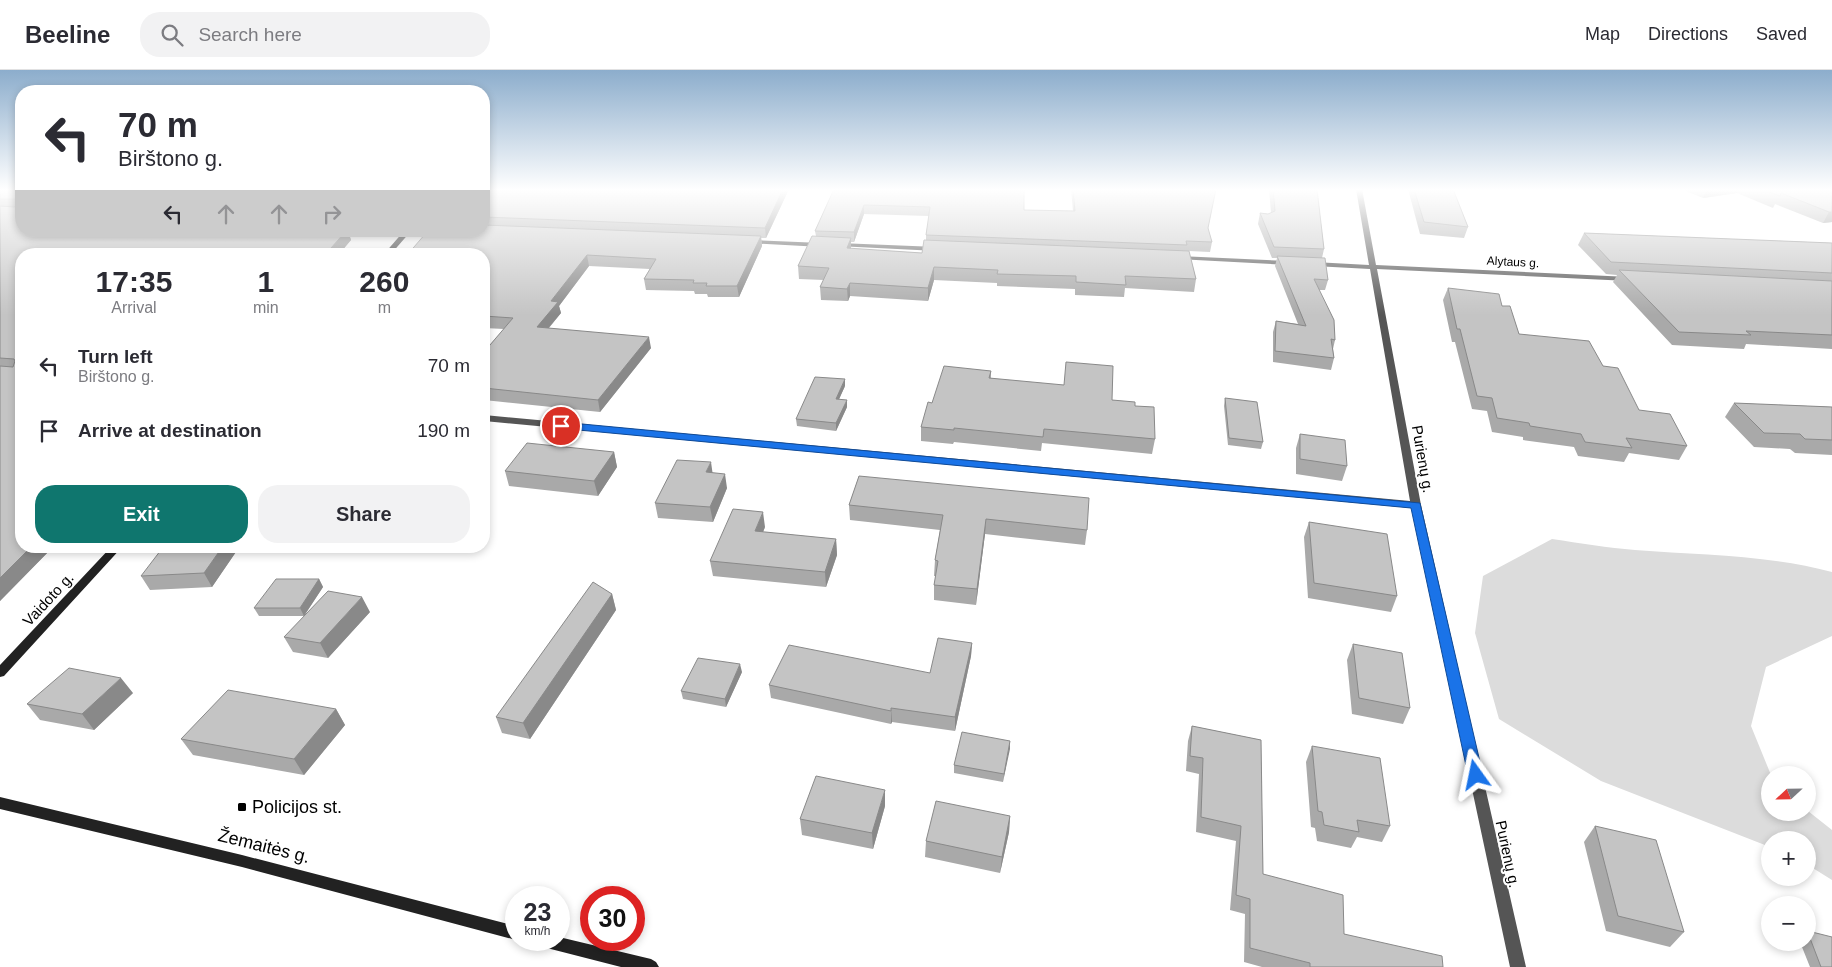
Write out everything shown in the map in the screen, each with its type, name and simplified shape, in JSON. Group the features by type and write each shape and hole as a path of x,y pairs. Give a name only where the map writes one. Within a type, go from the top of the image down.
{"main road":[{"path":"393,248 403,237"},
{"name":"Vaidoto g.","path":"0,673 111,553"},
{"name":"Žemaitės g.","path":"0,803 242,861 505,930"},
{"path":"570,947 651,967"}],"street":[{"name":"Purienų g.","path":"1366,231 1416,505 1518,967"},
{"path":"738,241 946,249"},
{"path":"1174,258 1293,263"},
{"name":"Alytaus g.","path":"1303,263 1636,280"},
{"path":"490,419 1416,505"}],"shaded area":[{"path":"1552,539 1604,547 1759,559 1808,566 1832,572 1832,636 1766,667 1751,726 1767,766 1761,766 1761,821 1816,821 1816,817 1832,830 1832,880 1816,870 1816,831 1761,831 1761,843 1601,781 1499,719 1475,633 1483,576"}],"building":[{"path":"0,231 15,231 15,237 341,237 331,248 15,248 15,361 14,359 0,358"},
{"path":"490,231 632,231 761,236 737,286 706,286 707,283 693,283 694,280 644,279 656,259 587,255 551,301 558,302 537,327 649,337 598,400 490,389 490,345 513,318 490,316 490,248 413,248 423,237 490,237"},
{"path":"815,231 854,231 854,232"},
{"path":"927,231 1209,231 1212,242 1186,241 1187,245 926,235"},
{"path":"1267,231 1322,231 1324,249 1274,247"},
{"path":"1584,233 1832,243 1832,273 1611,262"},
{"path":"812,236 851,238 847,248 922,253 924,240 1189,251 1196,279 1125,276 1126,285 1076,282 1076,276 997,274 998,270 934,267 928,288 850,283 847,289 820,287 829,268 798,266"},
{"path":"1277,256 1325,258 1328,280 1314,279 1334,320 1335,340 1331,339 1334,358 1275,351 1276,321 1306,326"},
{"path":"1619,270 1832,281 1832,335 1746,331 1751,335 1679,332"},
{"path":"1448,288 1499,294 1502,306 1510,306 1519,334 1589,341 1603,366 1618,368 1639,410 1670,414 1687,446 1626,438 1632,448 1585,442 1581,434 1530,426 1529,423 1497,418 1492,398 1477,396 1460,329 1457,329"},
{"path":"15,361 15,553 25,553 0,578 0,366 13,367"},
{"path":"1066,362 1113,366 1112,400 1135,402 1135,406 1154,407 1155,439 1044,429 1043,437 954,428 954,430 921,427 928,402 932,403 944,366 991,371 989,378 1064,385"},
{"path":"815,377 845,379 836,399 847,400 836,423 796,419"},
{"path":"1225,398 1257,402 1263,442 1229,438"},
{"path":"1734,403 1832,407 1832,440 1805,439 1800,434 1764,433"},
{"path":"1300,434 1345,440 1347,466 1300,459"},
{"path":"527,443 614,452 594,481 505,471"},
{"path":"677,460 711,462 706,472 725,474 710,507 655,503"},
{"path":"859,476 1089,498 1087,530 986,519 977,589 934,585 938,561 935,560 943,515 849,505"},
{"path":"733,509 763,512 755,531 836,539 825,572 710,561"},
{"path":"1309,522 1387,534 1397,596 1314,583"},
{"path":"159,553 218,553 204,573 141,576"},
{"path":"276,579 319,579 300,608 254,608"},
{"path":"593,582 612,594 523,723 496,717"},
{"path":"328,591 362,597 320,643 284,637"},
{"path":"938,638 972,643 955,717 891,708 891,711 769,685 789,645 930,673"},
{"path":"1353,644 1402,653 1410,708 1359,698"},
{"path":"698,658 740,664 725,699 681,691"},
{"path":"69,668 121,678 82,714 27,704"},
{"path":"228,690 336,709 294,759 181,739"},
{"path":"1192,726 1261,740 1263,874 1343,895 1344,934 1442,956 1443,967 1310,967 1310,963 1250,948 1250,899 1236,895 1241,826 1201,817 1203,758 1190,756"},
{"path":"962,732 1010,741 1004,774 954,765"},
{"path":"1312,746 1380,758 1390,826 1357,820 1359,832 1324,825 1322,812 1318,811"},
{"path":"816,776 885,790 872,833 800,819"},
{"path":"936,801 1010,816 1002,857 926,841"},
{"path":"1595,826 1656,840 1684,932 1618,916"},
{"path":"1816,933 1832,937 1832,967 1821,967 1815,951"}],"place":[{"name":"Policijos st.","path":"242,807"}],"route":[{"path":"561,426 1416,505 1476,775"}]}
